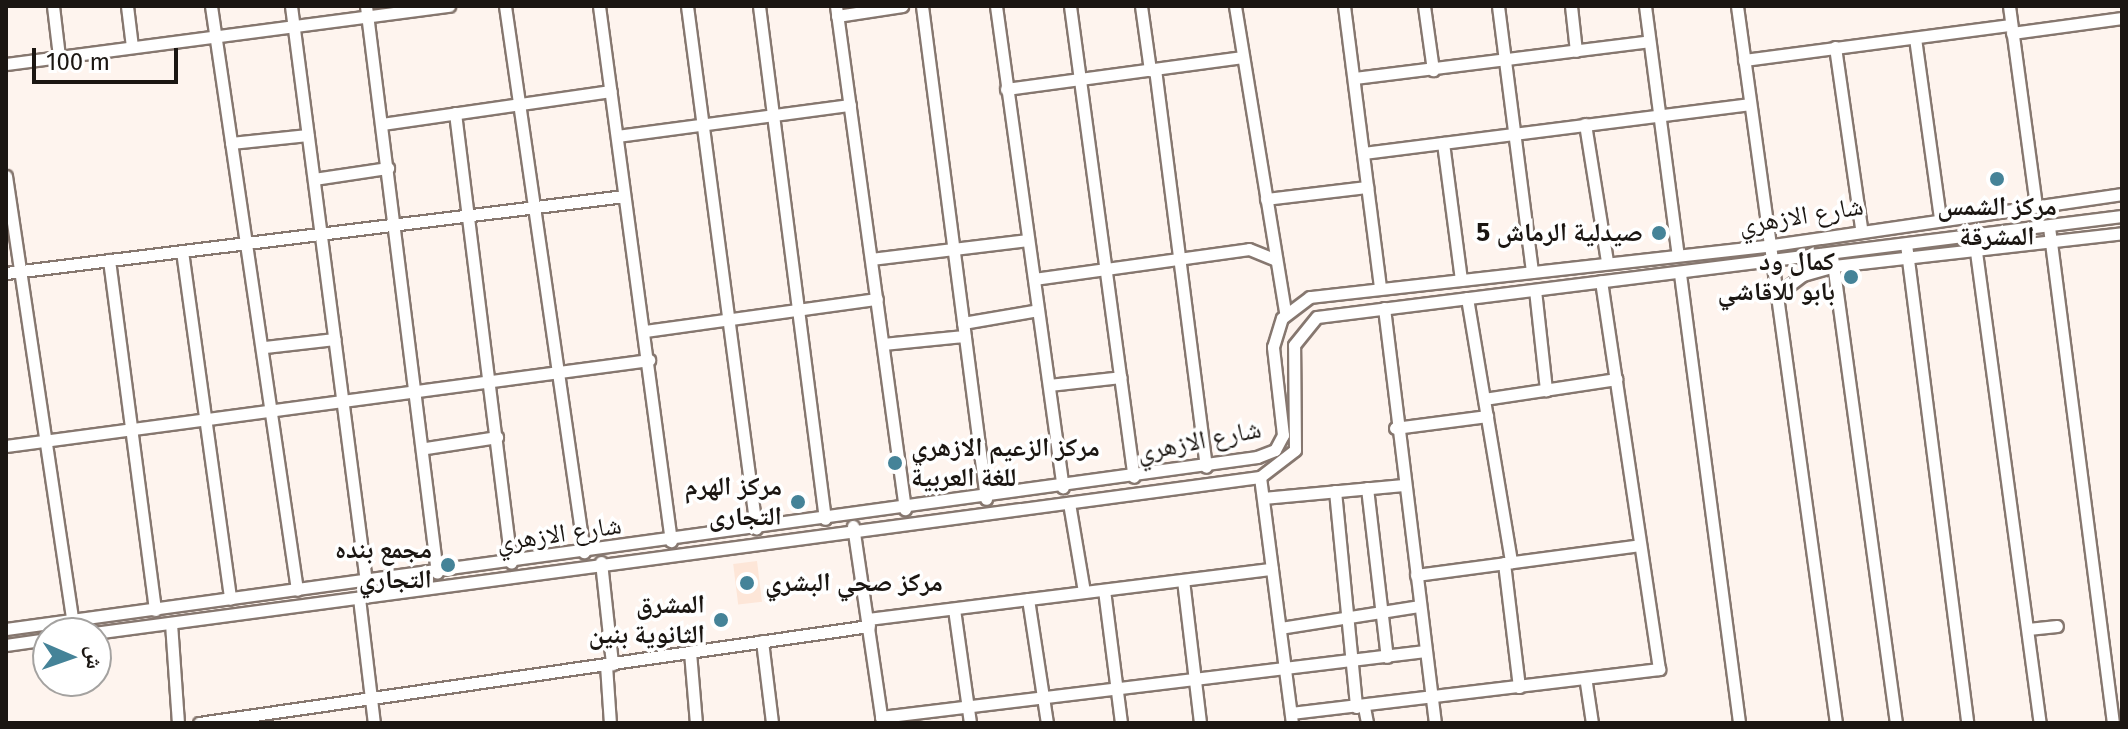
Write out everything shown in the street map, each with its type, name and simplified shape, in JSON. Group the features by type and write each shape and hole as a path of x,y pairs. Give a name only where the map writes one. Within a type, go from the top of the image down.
{"street":[{"path":"53,6 59,56"},
{"path":"127,6 132,47"},
{"path":"211,6 231,143 250,242 297,590"},
{"path":"291,6 366,582"},
{"path":"6,64 294,26 367,11 443,6"},
{"path":"505,6 561,372 584,552"},
{"path":"599,6 671,541"},
{"path":"687,6 734,322 756,528"},
{"path":"759,6 802,311 825,519"},
{"path":"902,6 836,11 905,509"},
{"path":"922,6 986,499"},
{"path":"996,6 1063,487"},
{"path":"1070,6 1134,477"},
{"path":"1141,6 1206,467"},
{"path":"1235,6 1285,312"},
{"path":"1344,6 1380,288"},
{"path":"1424,6 1433,70"},
{"path":"1498,6 1532,272"},
{"path":"1571,6 1576,51"},
{"path":"1645,6 1662,112 1678,255"},
{"path":"1737,6 1749,104 1773,245 1836,723"},
{"path":"2009,6 2036,206"},
{"path":"367,11 426,448 437,573"},
{"path":"1744,60 1915,38 2122,18"},
{"path":"1915,38 1940,219"},
{"path":"1354,78 1649,41"},
{"path":"1835,47 1861,228"},
{"path":"1006,89 1243,57"},
{"path":"382,124 611,91"},
{"path":"1363,153 1662,112 1749,104"},
{"path":"617,136 850,105"},
{"path":"455,113 511,563"},
{"path":"1585,124 1607,262"},
{"path":"231,143 308,135"},
{"path":"1443,143 1461,280"},
{"path":"314,179 388,168"},
{"path":"6,176 72,617"},
{"path":"1266,199 1367,187"},
{"name":"شارع الازهري","path":"97,617 1206,467 1279,446 1273,347 1285,312 1310,297 1773,245 1861,228 2122,194"},
{"path":"6,273 624,196"},
{"name":"شارع الازهري","path":"112,631 601,562 1260,477 1295,450 1292,365 1301,329 1317,317 1601,281 1833,261 1906,244 2122,216"},
{"path":"2049,227 2113,723"},
{"path":"1779,293 1803,275 1833,261 1907,261 2122,233"},
{"path":"1974,237 2040,723"},
{"path":"871,259 1028,240"},
{"path":"1906,244 1967,723"},
{"path":"1034,279 1249,249 1276,260"},
{"path":"182,251 202,420 230,599"},
{"path":"109,260 155,610"},
{"path":"1833,261 1896,723"},
{"path":"1680,274 1739,723"},
{"path":"1260,477 1292,718 1519,687 1586,683 1659,669 1601,281"},
{"path":"1535,290 1546,390"},
{"path":"1467,298 1508,562 1519,687"},
{"path":"645,331 734,322 877,299"},
{"path":"1384,308 1395,428 1435,723"},
{"path":"963,323 1038,310"},
{"path":"883,344 965,336"},
{"path":"265,347 335,339"},
{"path":"6,446 649,360"},
{"path":"1049,385 1121,377"},
{"path":"1484,399 1616,379"},
{"path":"1395,428 1487,416"},
{"path":"426,448 497,437"},
{"path":"1263,498 1403,485"},
{"path":"1367,488 1387,657"},
{"path":"1335,491 1352,662 1360,707 1367,723"},
{"path":"1069,503 1084,592"},
{"path":"851,516 882,720 1117,689 1286,672 1425,651"},
{"path":"1416,575 1640,545"},
{"path":"601,562 610,723"},
{"path":"199,723 276,718 371,700 954,609 1272,569"},
{"path":"1183,580 1200,723"},
{"path":"1104,590 1121,723"},
{"path":"359,598 374,723"},
{"path":"1028,599 1047,723"},
{"path":"1280,628 1419,606"},
{"path":"954,609 970,723"},
{"path":"171,623 178,723"},
{"name":"شارع الازهري","path":"6,629 32,625"},
{"path":"2028,629 2057,626"},
{"path":"6,645 32,641"},
{"path":"762,641 772,723"},
{"path":"690,652 696,723"},
{"path":"1586,683 1592,723"}],"shaded area":[{"name":"مركز صحي البشري","path":"757,561 762,602 738,605 733,564"}],"place":[{"name":"مركز الشمس المشرقة","path":"1997,179"},
{"name":"صيدلية الرماش 5","path":"1659,233"},
{"name":"كمال ود بابو للاقاشي","path":"1851,277"},
{"name":"مركز الزعيم الازهري للغة العربية","path":"895,463"},
{"name":"مركز الهرم التجارى","path":"798,502"},
{"name":"مجمع بنده التجاري","path":"448,565"},
{"name":"مركز صحي البشري","path":"747,583"},
{"name":"المشرق الثانوية بنين","path":"721,620"}]}
